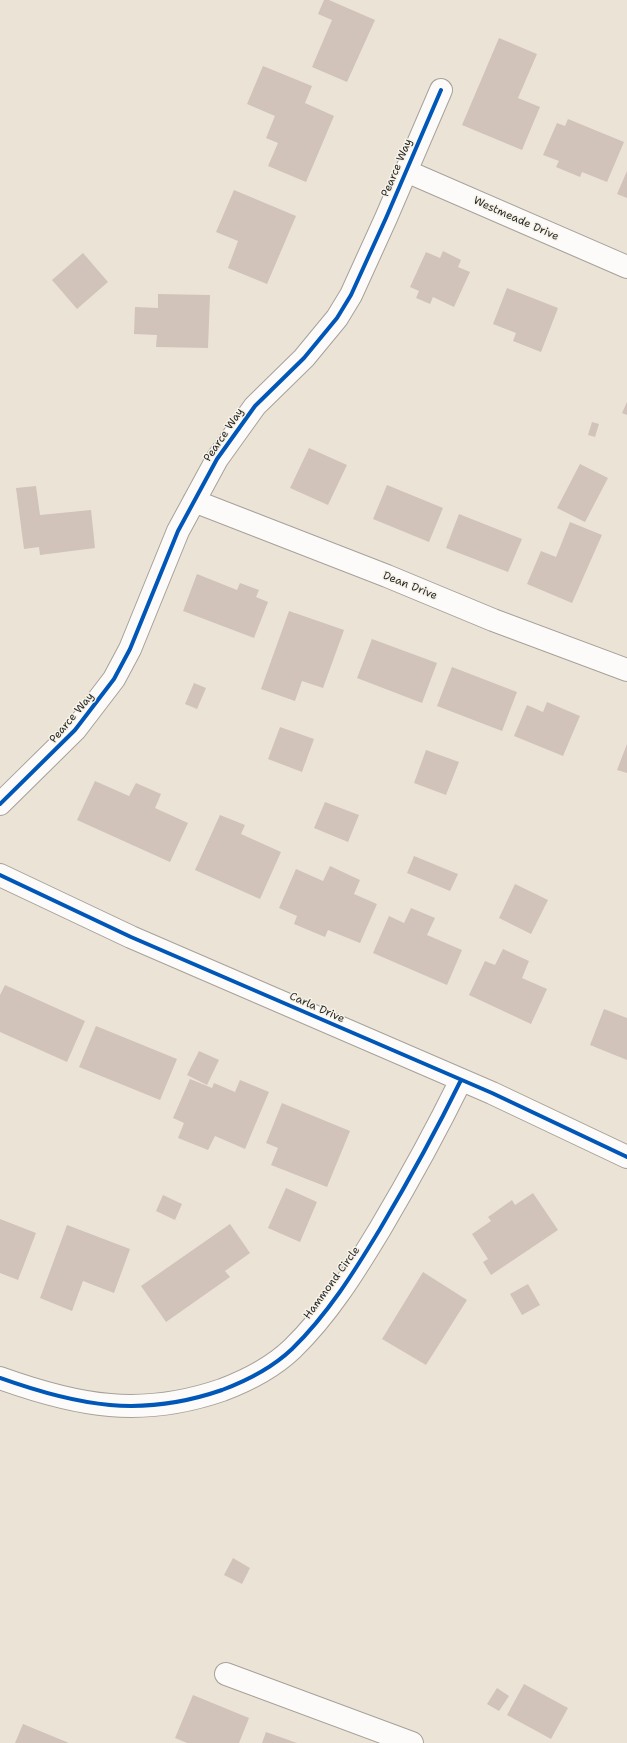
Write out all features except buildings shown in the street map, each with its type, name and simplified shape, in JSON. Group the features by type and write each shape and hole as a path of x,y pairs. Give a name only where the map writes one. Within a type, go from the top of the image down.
{"street":[{"name":"Pearce Way","path":"0,804 75,730 114,679 130,649 169,551 217,459 254,406 304,358 337,318 357,281 441,90"},
{"name":"Westmeade Drive","path":"406,171 627,267"},
{"name":"Dean Drive","path":"194,501 387,576 493,620 627,670"},
{"name":"Carla Drive","path":"0,875 131,937 461,1080 627,1157"},
{"name":"Hammond Circle","path":"0,1378 72,1400 104,1406 136,1407 168,1405 201,1397 232,1386 263,1370 291,1350 315,1324 352,1274 414,1170 461,1080"},
{"path":"226,1674 412,1743"}],"cycle path":[{"path":"0,804 75,730 114,679 130,649 178,531 217,459 255,406 304,358 337,318 351,295 441,90"},
{"path":"0,875 131,937 492,1093 627,1157"},
{"path":"0,1378 56,1396 110,1405 137,1406 164,1404 192,1399 222,1390 250,1378 268,1368 285,1356 305,1336 329,1307 350,1277 412,1174 461,1080"}]}
